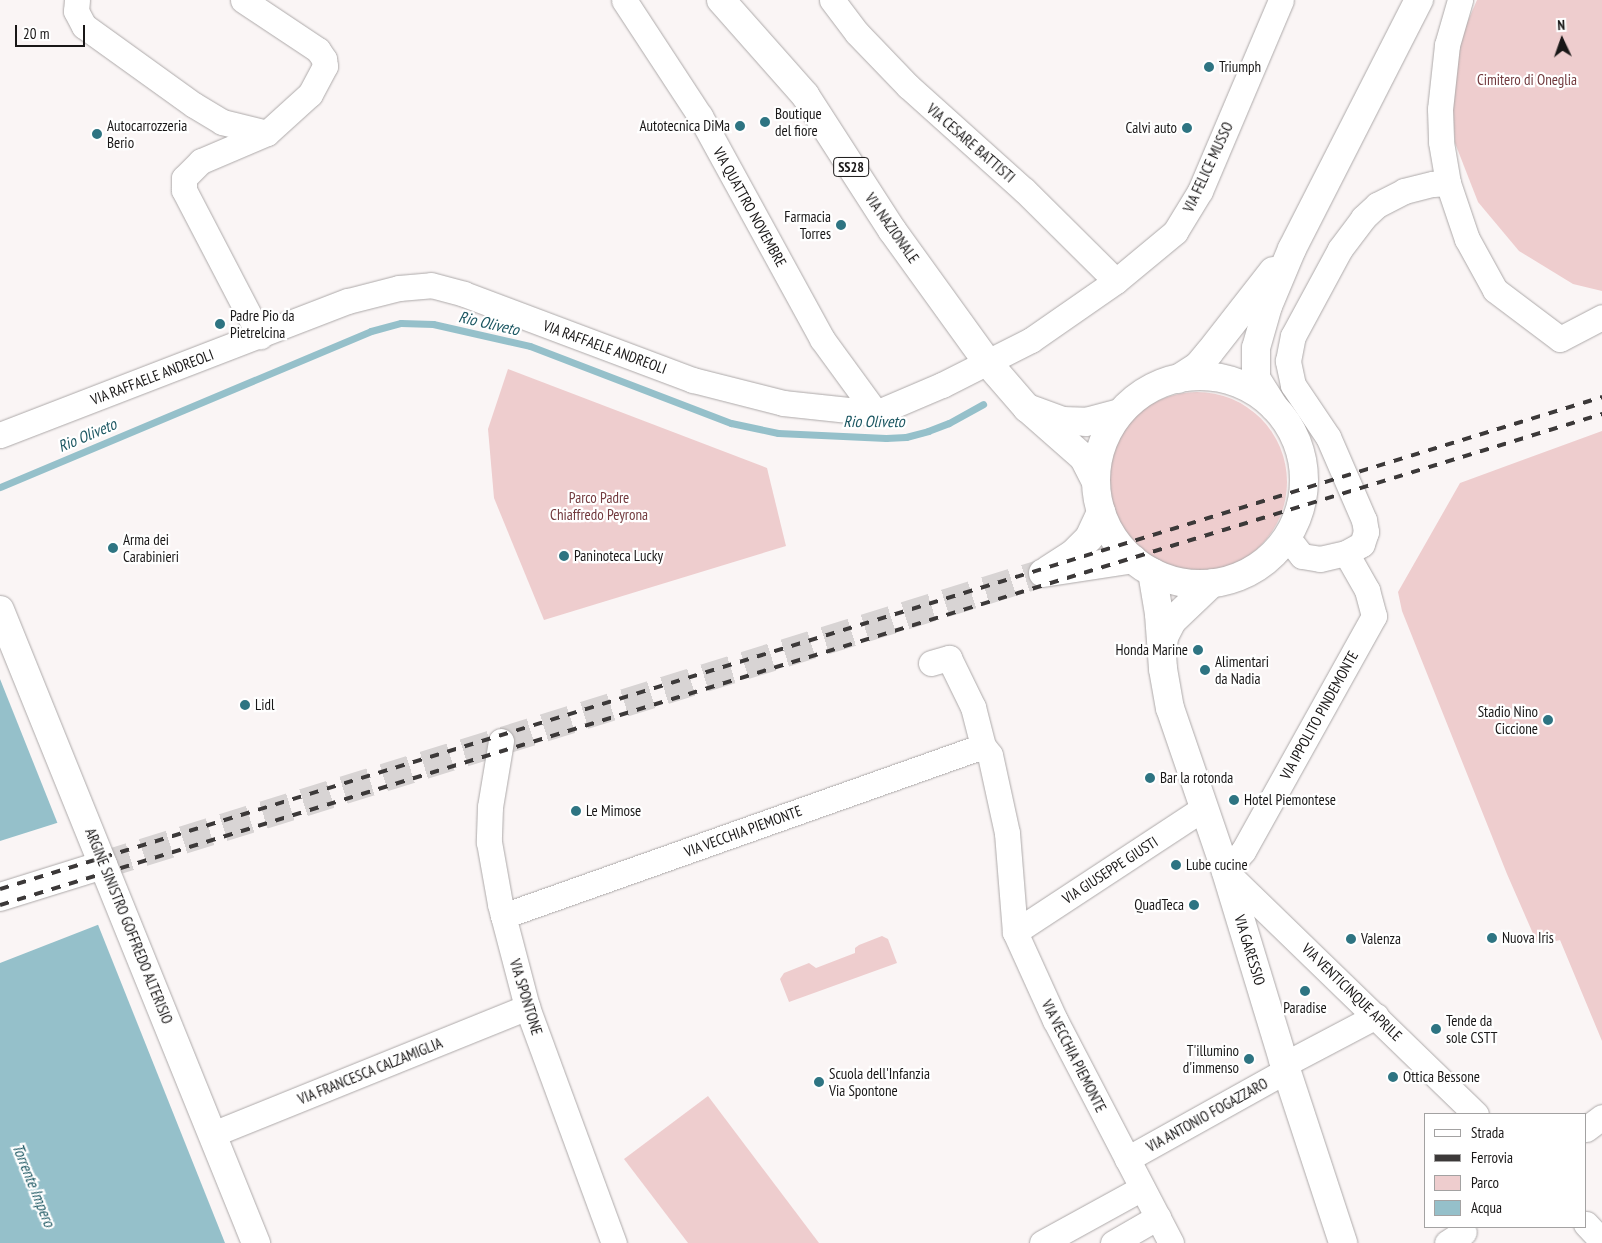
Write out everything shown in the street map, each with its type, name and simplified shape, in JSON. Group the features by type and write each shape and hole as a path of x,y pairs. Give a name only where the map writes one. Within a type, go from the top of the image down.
{"main road":[{"name":"VIA NAZIONALE","path":"720,0 805,95 892,230 988,363 1027,408 1084,458 1096,482"},
{"path":"1292,249 1198,366 1178,378 1156,386 1137,398 1120,413 1102,445 1096,482 1101,512 1114,538 1142,566 1171,580 1191,584 1212,584 1242,576 1267,560 1288,537 1298,516 1302,501 1304,470 1299,447 1289,426 1274,407 1256,378 1256,348 1268,306 1292,249 1419,0"},
{"path":"1178,378 1213,377 1221,379 1246,387 1274,407"},
{"name":"VIA NAZIONALE","path":"1027,408 1062,421 1086,422 1120,413"},
{"path":"1101,512 1089,538 1073,554 1043,573 1142,566"},
{"name":"VIA GARESSIO","path":"1142,566 1159,614 1162,656 1170,708 1226,872 1343,1243"},
{"name":"VIA GARESSIO","path":"1162,656 1164,637 1172,622 1212,584"},
{"name":"ARGINE SINISTRO GOFFREDO ALTERISIO","path":"0,610 256,1243"},
{"path":"0,897 104,866"}],"street":[{"path":"78,0 76,11 84,26 194,105 222,122 267,133"},
{"path":"243,0 318,50 324,60 323,71 310,94 267,133 237,148 201,161 184,178 184,190 260,336"},
{"name":"VIA QUATTRO NOVEMBRE","path":"624,0 700,116 822,339 876,413"},
{"name":"VIA CESARE BATTISTI","path":"832,0 857,33 922,100 1024,190 1116,281"},
{"name":"VIA FELICE MUSSO","path":"988,363 1031,340 1116,281 1175,232 1200,191 1281,0"},
{"path":"1460,0 1447,45 1442,77 1441,142 1448,183 1467,239 1496,290 1560,339 1602,317"},
{"path":"1288,537 1302,556 1320,559 1346,553 1362,544 1366,532 1364,520 1328,437 1293,385 1288,361 1293,336 1340,248 1363,218 1378,206 1404,191 1433,184 1448,183"},
{"name":"VIA RAFFAELE ANDREOLI","path":"0,435 348,301 399,288 431,285 464,294 694,380 783,403 876,413"},
{"path":"876,413 988,363"},
{"name":"VIA IPPOLITO PINDEMONTE","path":"1226,872 1243,851 1374,616 1367,590 1346,553"},
{"name":"VIA VECCHIA PIEMONTE","path":"931,663 948,658 973,707 983,746 990,755 1011,866 1015,932 1055,1020 1171,1243"},
{"name":"VIA SPONTONE","path":"501,742 490,806 489,842 503,916 527,1007 614,1243"},
{"name":"VIA VECCHIA PIEMONTE","path":"503,916 983,746"},
{"name":"VIA GIUSEPPE GIUSTI","path":"1015,932 1204,808"},
{"name":"VIA VENTICINQUE APRILE","path":"1226,872 1475,1113"},
{"name":"VIA FRANCESCA CALZAMIGLIA","path":"213,1134 527,1007"},
{"name":"VIA ANTONIO FOGAZZARO","path":"1127,1159 1376,1016"},
{"path":"1587,1128 1602,1117"},
{"path":"1042,1243 1142,1188"},
{"path":"1113,1243 1158,1217"},
{"path":"1587,1225 1602,1241"}],"green space":[{"name":"Cimitero di Oneglia","path":"1477,0 1602,0 1602,291 1573,284 1519,251 1478,202 1455,143 1451,80 1457,46"},
{"name":"Parco Padre Chiaffredo Peyrona","path":"508,369 767,468 786,546 544,620 494,498 488,429"},
{"path":"1188,392 1206,392 1231,399 1247,407 1261,418 1272,432 1280,448 1287,473 1287,491 1280,516 1272,532 1261,546 1247,557 1223,568 1206,572 1188,572 1171,568 1147,557 1127,539 1111,508 1107,491 1107,473 1111,456 1122,432 1140,412 1171,396"},
{"path":"1602,431 1602,1041 1560,940 1538,945 1507,874 1402,611 1398,592 1460,483"},
{"path":"882,936 888,939 897,963 789,1002 780,979 784,973 809,963 816,968 855,953 855,948 859,945"},
{"path":"708,1096 819,1243 688,1243 624,1159"}],"water":[{"name":"Torrente Impero","path":"0,679 225,1243 0,1243"}],"pier":[{"path":"60,822 100,924 0,963 0,841"}],"waterway":[{"name":"Rio Oliveto","path":"0,487 371,331 401,323 433,324 530,346 731,423 778,433 886,438 906,437 949,423 983,404"}],"tunnel":[{"path":"103,865 1043,573"}],"railway":[{"path":"0,889 1602,397"},
{"path":"0,905 1602,414"}],"place":[{"name":"Triumph","path":"1209,67"},
{"name":"Boutique del fiore","path":"765,122"},
{"name":"Autotecnica DiMa","path":"740,126"},
{"name":"Calvi auto","path":"1187,128"},
{"name":"Autocarrozzeria Berio","path":"97,134"},
{"name":"Farmacia Torres","path":"841,225"},
{"name":"Padre Pio da Pietrelcina","path":"220,324"},
{"name":"Arma dei Carabinieri","path":"113,548"},
{"name":"Paninoteca Lucky","path":"564,556"},
{"name":"Honda Marine","path":"1198,650"},
{"name":"Alimentari da Nadia","path":"1205,670"},
{"name":"Lidl","path":"245,705"},
{"name":"Stadio Nino Ciccione","path":"1548,720"},
{"name":"Bar la rotonda","path":"1150,778"},
{"name":"Hotel Piemontese","path":"1234,800"},
{"name":"Le Mimose","path":"576,811"},
{"name":"Lube cucine","path":"1176,865"},
{"name":"QuadTeca","path":"1194,905"},
{"name":"Nuova Iris","path":"1492,938"},
{"name":"Valenza","path":"1351,939"},
{"name":"Paradise","path":"1305,991"},
{"name":"Tende da sole CSTT","path":"1436,1029"},
{"name":"T'illumino d'immenso","path":"1249,1059"},
{"name":"Ottica Bessone","path":"1393,1077"},
{"name":"Scuola dell'Infanzia Via Spontone","path":"819,1082"}]}
